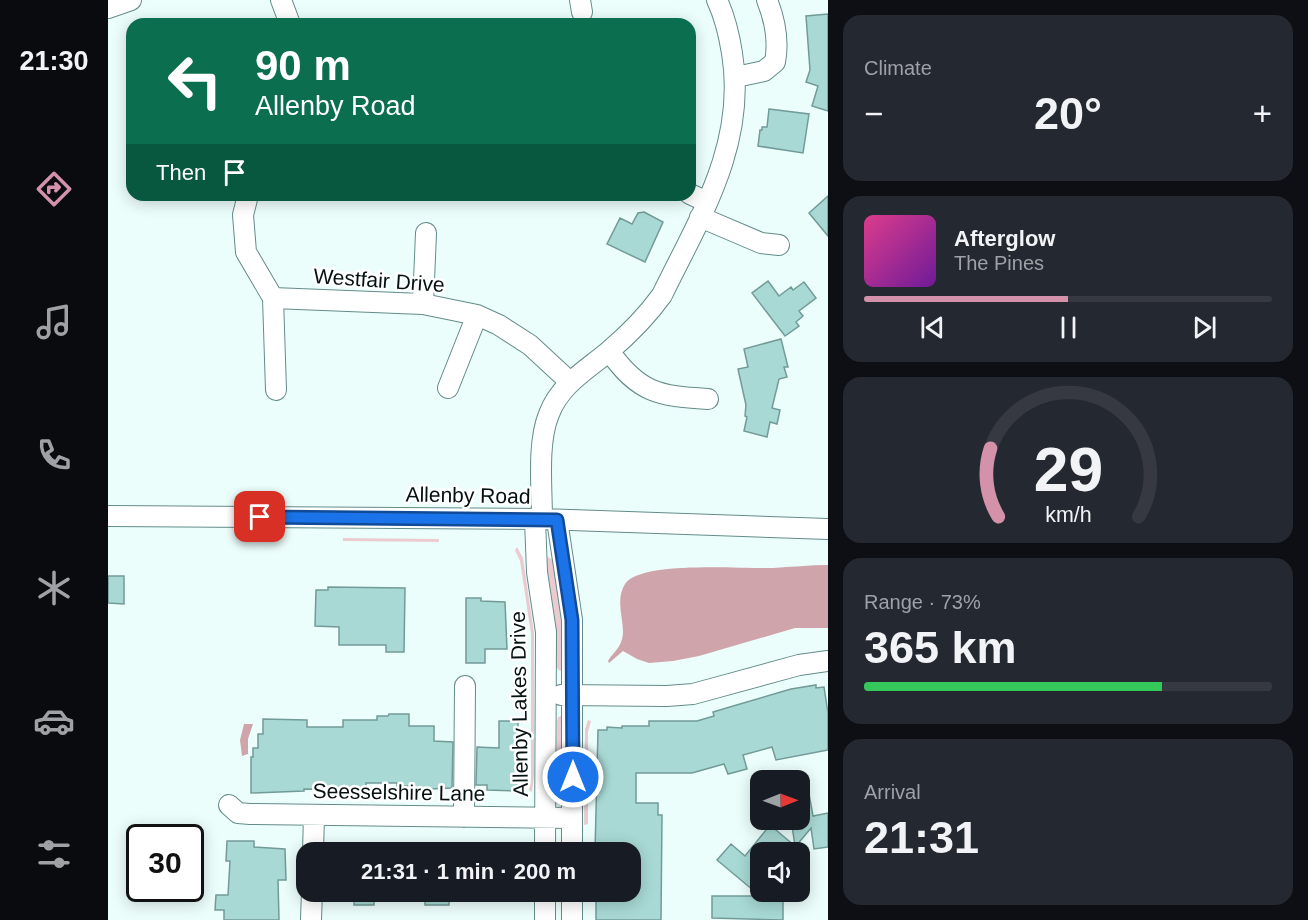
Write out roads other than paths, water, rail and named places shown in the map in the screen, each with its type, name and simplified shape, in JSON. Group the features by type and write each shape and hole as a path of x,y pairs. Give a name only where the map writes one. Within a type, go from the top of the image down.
{"street":[{"path":"108,8 131,0"},
{"path":"281,0 288,18"},
{"path":"572,842 572,620 545,520 544,432 549,414 570,381 609,351 651,310 662,295 699,204 720,172 729,146 735,115 736,77 728,28 717,0"},
{"path":"736,77 764,71 775,62 774,22 767,0"},
{"path":"246,201 243,215 246,252 273,298 276,390"},
{"path":"699,204 761,243 779,245"},
{"path":"423,304 426,233"},
{"name":"Westfair Drive","path":"273,298 423,304 477,315 530,345 570,381"},
{"path":"448,388 477,315"},
{"path":"609,351 629,376 652,391 677,397 708,399"},
{"name":"Allenby Road","path":"108,516 545,520 828,529"},
{"name":"Allenby Lakes Drive","path":"545,520 537,572 546,632 545,842"},
{"path":"546,694 667,696 693,694 799,665 828,661"},
{"path":"465,686 465,817"},
{"name":"Seesselshire Lane","path":"229,805 238,813 250,814 572,818"},
{"path":"313,842 314,815"},
{"path":"311,920 312,902"},
{"path":"545,902 545,920"},
{"path":"572,902 572,920"}]}
